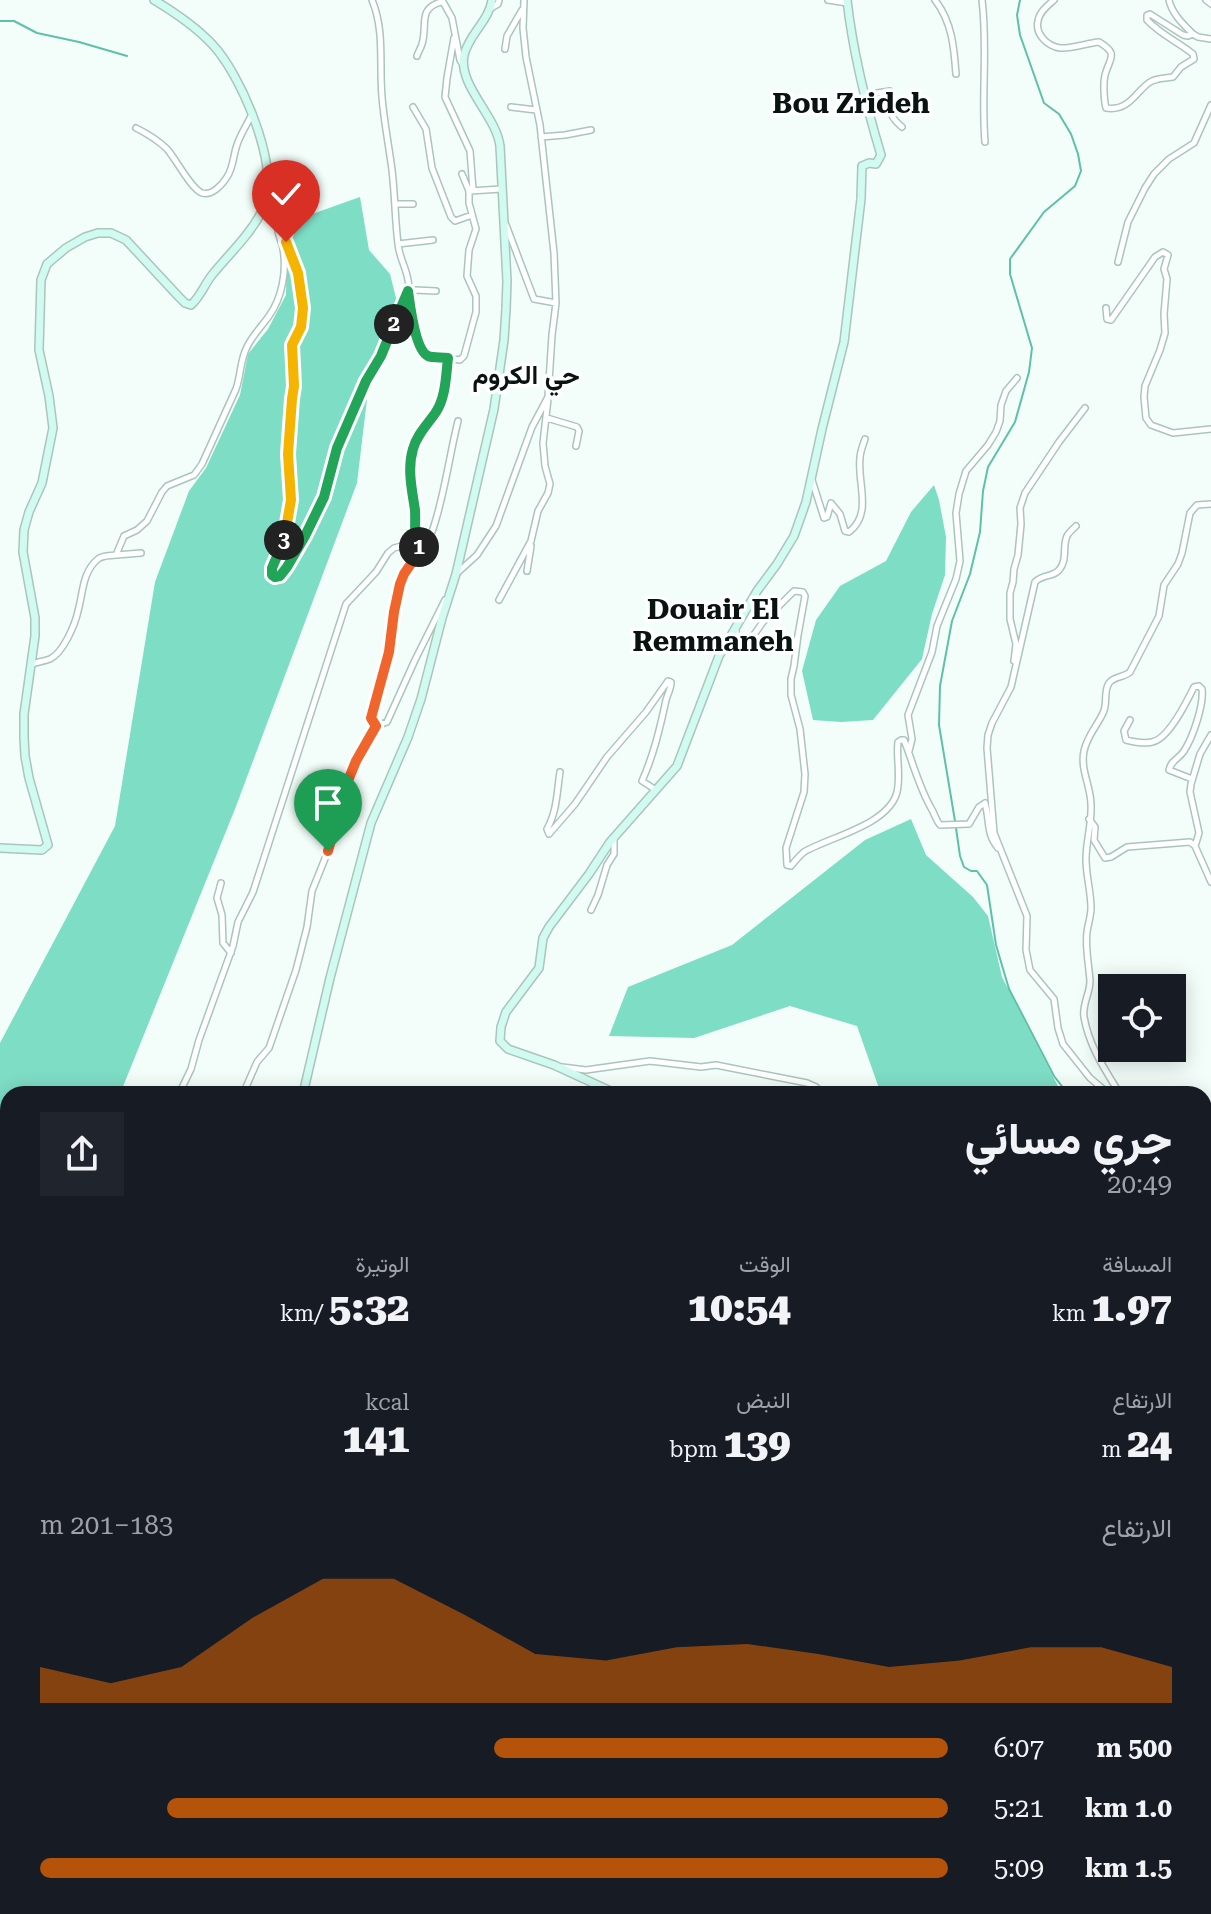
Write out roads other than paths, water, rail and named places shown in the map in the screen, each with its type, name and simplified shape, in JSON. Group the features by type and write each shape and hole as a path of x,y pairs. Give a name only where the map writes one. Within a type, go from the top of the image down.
{"street":[{"path":"0,848 42,850 48,845 29,778 24,714 35,618 23,535 42,483 53,428 39,350 40,286 44,272 49,262 74,242 98,233 111,233 126,240 182,300 191,305 253,227 266,203 268,183 260,133 230,69 214,46 154,0"},
{"path":"372,0 381,37 380,77 398,244 408,279 415,330 427,356 460,360 464,356 476,312 476,296 467,276 469,250 476,229 468,195 471,191 470,151 445,97 454,38"},
{"path":"463,65 469,42 492,4 498,4 499,0"},
{"path":"600,1086 508,1049 500,1041 501,1027 506,1012 539,968 543,938 549,927 614,839 677,766 719,656 794,536 806,502 846,332 862,166 876,164 881,155 864,95 847,2 828,0"},
{"path":"935,0 948,23 954,44 956,74"},
{"path":"982,0 985,142"},
{"path":"1054,0 1038,20 1042,38 1058,47 1099,42 1109,49 1112,59 1104,78 1105,105 1111,110 1137,97 1150,82 1173,77 1194,59 1193,54 1177,41 1156,30 1147,20 1147,15 1183,35 1193,34"},
{"path":"1169,0 1171,8 1193,34 1211,39"},
{"path":"1206,0 1211,4"},
{"path":"305,1086 371,823 421,699 456,574 494,409 504,340 507,281 499,136 472,88 460,60 452,18 441,1 428,8 417,56"},
{"path":"505,49 507,36 524,3"},
{"path":"524,3 523,28 541,137 554,250 556,303 543,452 550,486 538,511 527,571"},
{"path":"864,95 890,91 889,111 902,127"},
{"path":"1118,262 1128,222 1145,188 1169,159 1194,143 1211,105"},
{"path":"413,107 426,129 432,168 451,217 455,221 472,215"},
{"path":"511,107 536,110"},
{"path":"136,128 152,136 166,149 191,183 207,193 213,192 228,176 234,163 236,146 252,113"},
{"path":"541,137 591,130"},
{"path":"462,174 471,191"},
{"path":"471,191 501,189"},
{"path":"266,203 298,273 303,308 301,327 292,345 294,386 288,454 291,500 287,530 272,568 275,577 280,576 287,567 324,497 337,448 408,291"},
{"path":"396,204 413,204"},
{"path":"503,221 534,299 556,303"},
{"path":"116,555 124,536 147,521 167,486 194,475 213,443 240,379 246,347 279,301 283,249 276,222"},
{"path":"398,244 433,240"},
{"path":"1106,308 1107,319 1111,320 1155,257 1163,252 1168,255 1164,269 1167,279 1165,333 1145,386 1146,418 1151,425 1173,433 1211,429"},
{"path":"408,291 436,291"},
{"path":"419,547 411,490 413,449 423,428 439,407 448,358"},
{"path":"909,752 912,739 908,715 932,652 937,626 960,561 956,513 959,494 966,471 996,432 1006,391 1017,378"},
{"path":"456,574 477,555 496,526 532,427 548,397"},
{"path":"1015,670 1016,644 1010,619 1010,593 1018,555 1020,508 1025,493 1085,408"},
{"path":"547,418 577,427 576,446"},
{"path":"376,726 371,718 389,652 400,584 419,547 432,531 458,421"},
{"path":"811,479 824,518 831,503 840,514 845,531 849,532 857,526 863,503 859,459 865,439"},
{"path":"1115,1086 1092,1045 1084,1011 1090,984 1086,934 1091,907 1085,855 1091,801 1083,768 1084,752 1105,711 1107,688 1113,679 1128,674 1157,621 1164,585 1182,553 1190,513 1194,507 1211,504"},
{"path":"1076,526 1066,538 1059,570 1041,576 1035,582 1009,694 992,723 987,748 994,833 1027,916 1026,950 1030,970 1054,999 1063,1044 1100,1086"},
{"path":"499,600 531,541"},
{"path":"183,1086 231,953 238,922 253,892 346,604 394,548 409,544 419,547"},
{"path":"32,664 51,658 60,650 79,611 82,588 99,559 141,553"},
{"path":"736,625 736,637 742,648 794,591 803,592 805,596 791,679 791,695 800,729 804,792 786,848 787,865 791,866 802,853 854,831 886,809 896,795 899,770 897,752 901,740 904,740 935,820 940,825 969,824 985,803 989,834 998,848"},
{"path":"246,1086 257,1062 269,1048 296,970 312,891 356,761 376,726 387,722 449,593"},
{"path":"560,772 555,808 547,829 549,834 668,681 672,686 658,740 642,781 657,791"},
{"path":"1130,720 1124,731 1126,740 1152,742 1162,738 1194,687 1199,686 1203,695 1201,706 1189,741 1178,759 1168,767 1192,779"},
{"path":"1195,846 1199,833 1190,792 1200,754 1211,735"},
{"path":"1089,819 1095,827 1094,840 1105,858 1127,847 1190,842 1195,846 1211,882"},
{"path":"591,910 614,854 614,839"},
{"path":"221,883 217,898 222,915 223,943 231,953"},
{"path":"554,1065 586,1070 650,1061 701,1067 716,1065 813,1086"}],"waterway":[{"path":"955,821 939,725 940,686 952,621 970,574 980,532 988,467 1015,422 1029,372 1032,348 1010,274 1010,259 1044,212 1075,186 1081,171 1071,134 1059,114 1044,103 1020,35 1017,15 1020,0"},
{"path":"0,21 14,21 37,33 127,56"},
{"path":"956,828 964,867 977,871 987,885 996,945 1009,989 1062,1086"}],"district":[{"name":"Bou Zrideh","path":"851,103"},
{"name":"حي الكروم","path":"526,375"},
{"name":"Douair El Remmaneh","path":"713,625"}]}
